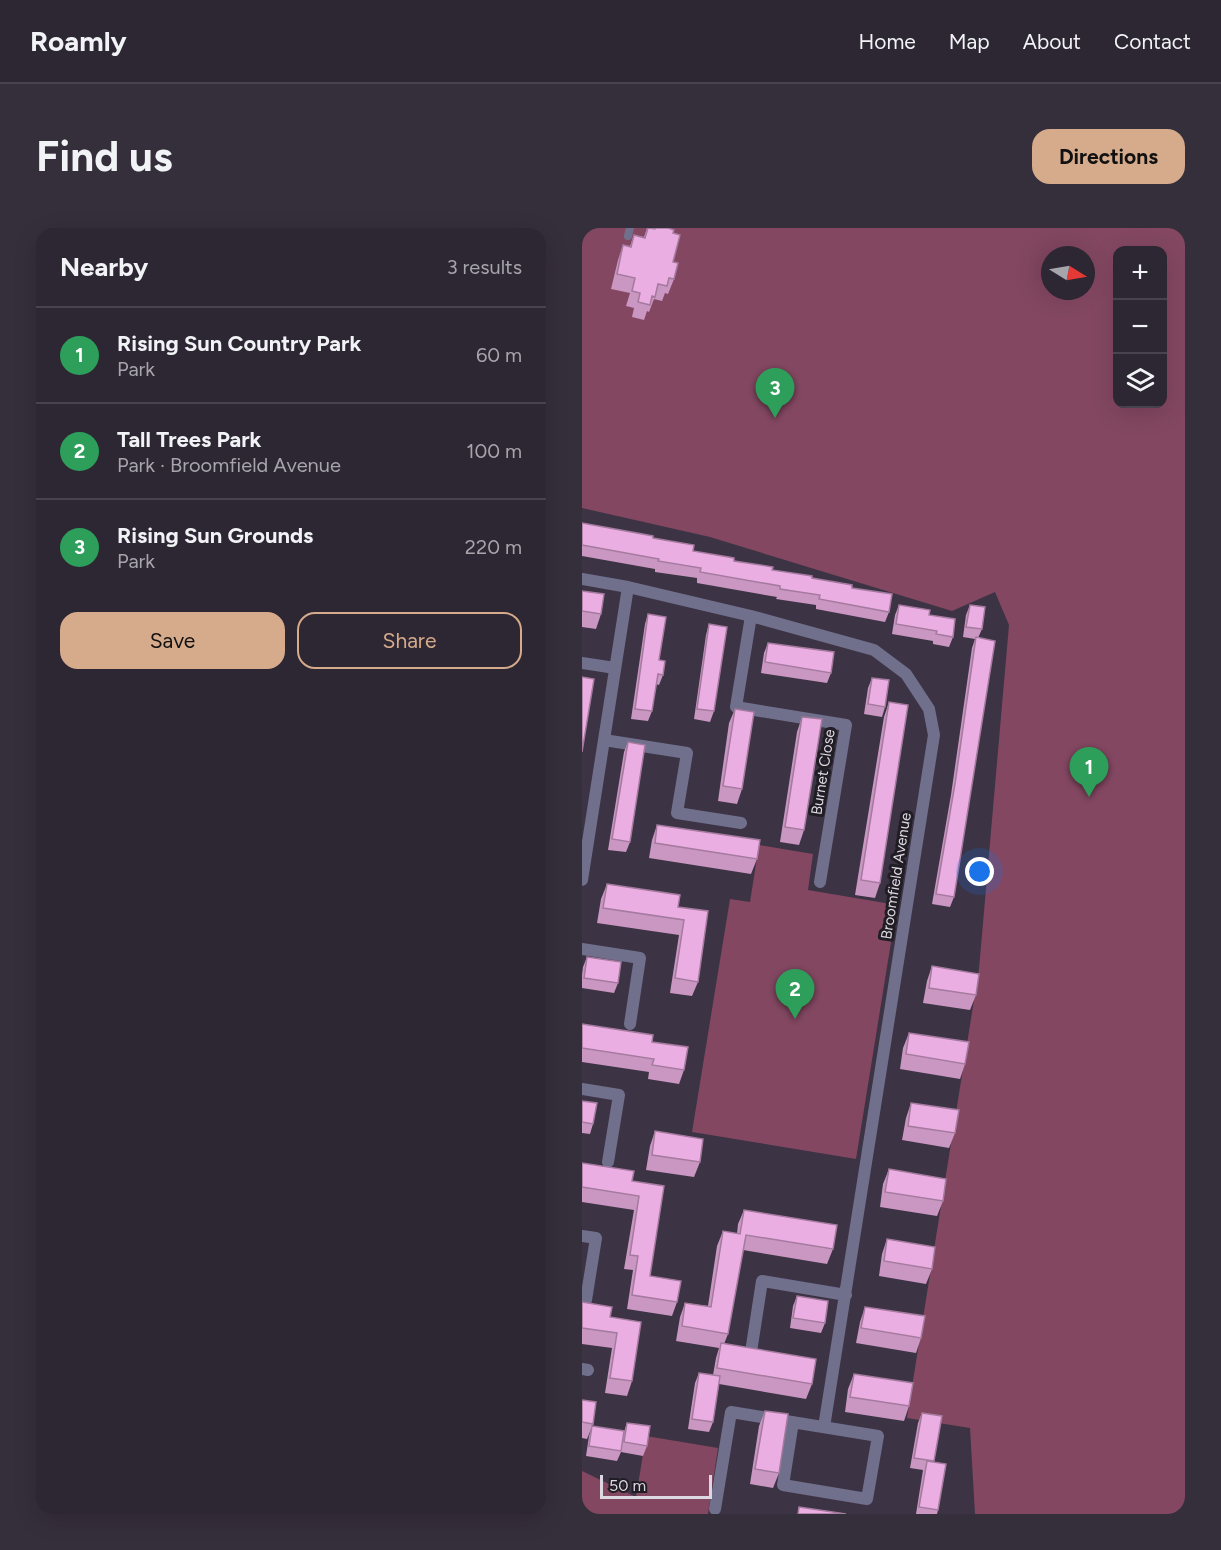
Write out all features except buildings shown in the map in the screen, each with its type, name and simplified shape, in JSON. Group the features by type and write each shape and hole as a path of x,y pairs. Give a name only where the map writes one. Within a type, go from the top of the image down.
{"street":[{"name":"Broomfield Avenue","path":"582,579 628,587 751,616 874,650 906,674 929,709 934,735 824,1427"},
{"path":"582,880 587,811 604,740 628,587"},
{"name":"Burnet Close","path":"751,616 736,707 846,725 820,882"},
{"path":"582,663 615,668"},
{"path":"604,740 687,753 677,813 741,823"},
{"path":"582,949 640,958 630,1024"},
{"path":"582,1089 619,1095 608,1162"},
{"path":"582,1236 596,1238 586,1300"},
{"path":"751,1352 762,1281 846,1295"},
{"path":"715,1509 730,1412 793,1422 824,1427 878,1436 867,1499 783,1485 793,1422"}],"shaded area":[{"path":"582,228 1185,228 1185,1514 975,1514 970,1428 907,1418 979,969 1009,625 995,592 952,611 710,537 582,508"},
{"path":"759,845 813,854 808,890 897,905 856,1159 692,1132 730,899 750,902"},
{"path":"646,1436 718,1448 708,1514 582,1514 582,1471 636,1497"}],"place":[{"name":"Rising Sun Grounds","path":"775,418"},
{"name":"Rising Sun Country Park","path":"1089,797"},
{"name":"Tall Trees Park","path":"795,1019"}]}
